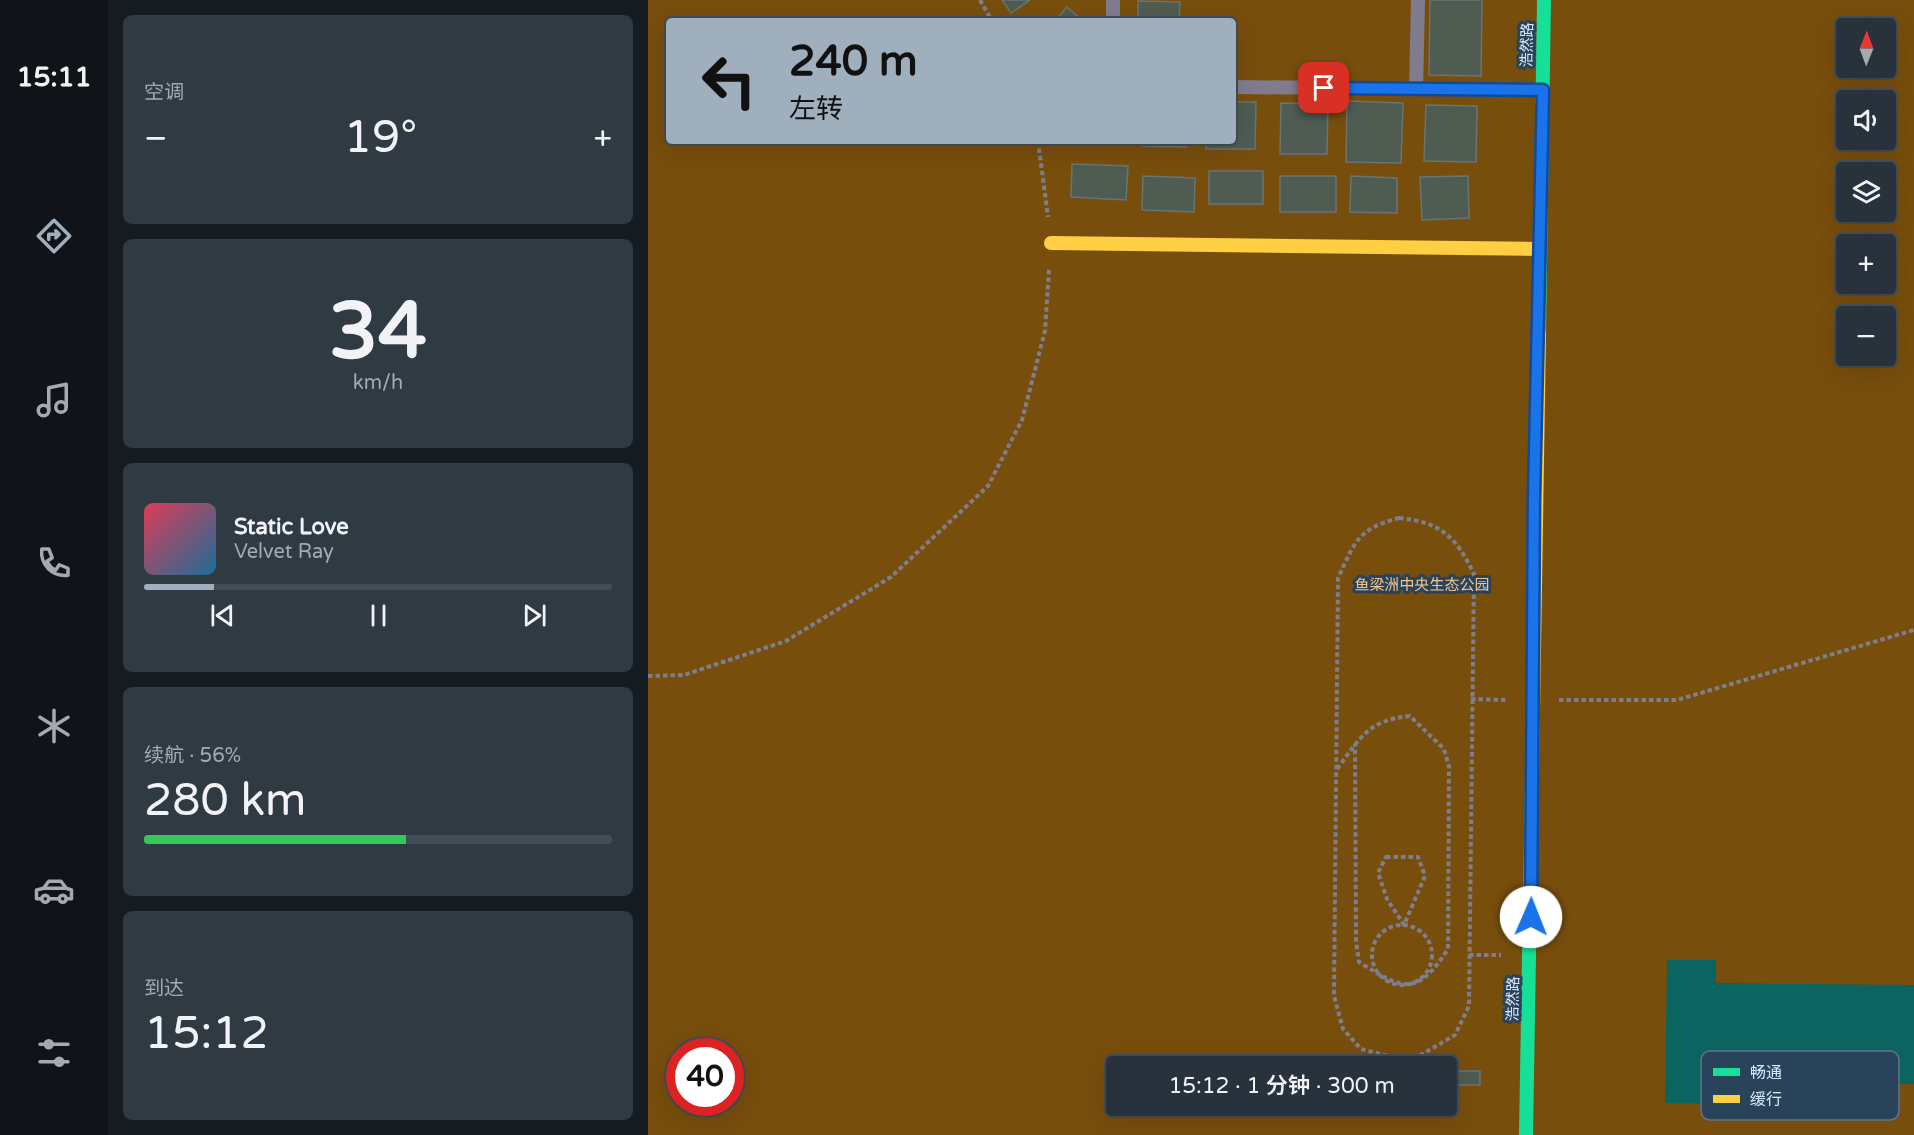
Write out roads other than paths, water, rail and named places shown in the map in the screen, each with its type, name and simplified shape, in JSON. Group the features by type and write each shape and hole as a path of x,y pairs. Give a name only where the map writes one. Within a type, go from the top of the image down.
{"street":[{"name":"浩然路","path":"1526,1135 1532,898 1544,0"},
{"path":"1051,243 1540,249"}],"lane":[{"path":"1113,0 1113,18"},
{"path":"1416,89 1418,0"},
{"path":"1236,87 1543,90"}],"park label":[{"name":"鱼梁洲中央生态公园","path":"1422,585"}]}
